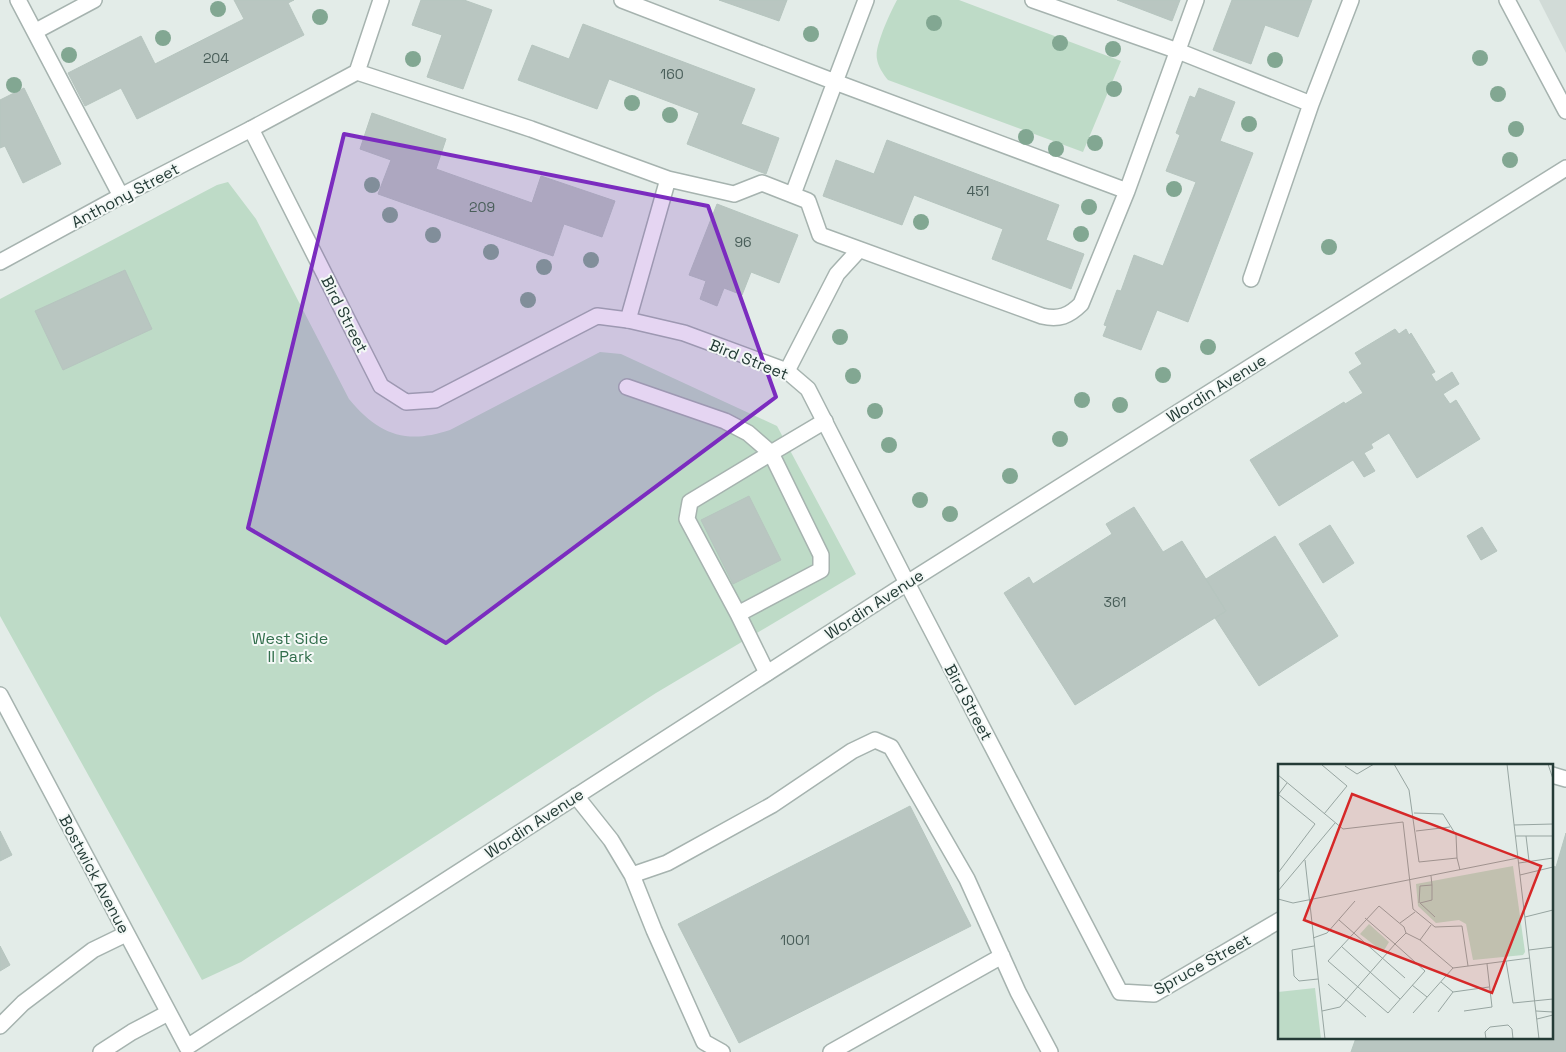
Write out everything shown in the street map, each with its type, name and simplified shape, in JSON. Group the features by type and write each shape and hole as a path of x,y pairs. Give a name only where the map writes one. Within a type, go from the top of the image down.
{"street":[{"path":"18,0 36,31 120,196"},
{"path":"36,31 94,0"},
{"path":"381,0 357,72 531,129 668,179 734,194 762,183 793,194 808,201 820,235 1053,319 1064,317 1080,304 1127,191 1196,0"},
{"path":"622,0 1127,191"},
{"path":"793,194 866,0"},
{"path":"1033,0 1178,51 1311,104"},
{"path":"1251,279 1311,104 1351,0"},
{"path":"1507,0 1566,111"},
{"name":"Anthony Street","path":"0,262 120,196 252,129 357,72"},
{"name":"Bird Street","path":"252,129 381,386 406,402 434,400 597,316 628,320 684,333 787,371 808,389 1120,992"},
{"name":"Wordin Avenue","path":"188,1050 576,796 907,583 1566,168"},
{"path":"628,320 668,179"},
{"path":"787,371 837,274 859,250"},
{"path":"627,387 725,421 748,433 771,453 821,555 821,570 738,614"},
{"path":"767,673 687,519 690,502 825,421"},
{"name":"Bostwick Avenue","path":"0,695 188,1050"},
{"path":"632,875 667,863 772,805 852,751 875,740 891,747 967,879 1018,992 1050,1052"},
{"path":"576,796 611,840 632,875 654,930 704,1042 722,1052"},
{"name":"Spruce Street","path":"1120,992 1154,994 1278,921"},
{"path":"0,1026 23,1003 93,950 126,934"},
{"path":"831,1052 1002,956"},
{"path":"101,1052 132,1032 168,1013"}],"highlighted area":[{"path":"344,134 708,206 776,397 446,643 248,528"}],"shaded area":[{"path":"1539,0 1566,0 1566,53"}],"green space":[{"path":"897,0 959,0 1121,61 1083,152 888,80 880,67 877,53 884,29"},
{"name":"West Side II Park","path":"228,182 256,219 349,399 371,421 382,428 406,436 434,434 450,430 600,352 621,354 777,426 856,574 656,693 241,962 202,980 0,616 0,299 217,185"}],"building":[{"path":"234,0 294,0 288,3 304,35 137,119 121,88 85,106 68,73 141,36 155,64 244,19"},
{"path":"421,0 464,0 492,10 463,89 427,77 442,35 412,25"},
{"path":"719,0 787,0 779,21"},
{"path":"1117,0 1180,0 1172,21"},
{"path":"1232,0 1312,0 1298,37 1265,25 1251,64 1213,50"},
{"path":"583,24 755,89 741,124 779,138 766,174 687,144 699,113 609,79 597,109 518,80 532,45 569,59"},
{"path":"24,88 61,164 23,183 5,146 0,148 0,100"},
{"path":"1199,88 1235,102 1220,141 1253,153 1188,322 1157,310 1141,350 1103,336 1107,326 1104,325 1117,290 1121,291 1134,255 1163,266 1196,182 1166,171 1180,135 1176,133 1190,96 1195,98"},
{"path":"372,113 446,139 436,169 532,203 541,176 615,201 602,237 564,224 553,256 378,194 391,160 360,149"},
{"path":"887,140 1059,205 1046,240 1084,254 1071,289 992,259 1003,229 914,195 902,225 823,196 836,160 874,174"},
{"path":"717,204 798,235 779,283 751,272 742,295 724,288 717,306 700,299 706,281 689,275"},
{"path":"125,270 152,329 63,370 35,311"},
{"path":"1395,329 1399,334 1406,329 1409,335 1411,333 1435,372 1431,374 1436,382 1452,372 1459,384 1443,394 1450,404 1456,400 1480,439 1417,478 1389,433 1371,444 1373,448 1364,453 1375,471 1364,477 1353,460 1279,506 1250,460 1344,402 1345,404 1363,393 1349,372 1362,364 1355,353"},
{"path":"749,496 781,560 733,584 701,520"},
{"path":"1134,507 1163,552 1182,541 1226,611 1075,705 1004,593 1029,577 1033,584 1112,534 1106,524"},
{"path":"1330,525 1354,563 1323,583 1299,544"},
{"path":"1482,527 1497,551 1481,560 1467,536"},
{"path":"1275,536 1338,636 1259,686 1215,618 1226,611 1206,579"},
{"path":"910,806 971,926 739,1043 678,924"},
{"path":"0,831 12,855 0,861"},
{"path":"1566,833 1566,1052 1351,1052 1355,1040 1554,1040 1554,866 1556,867"},
{"path":"0,946 10,965 0,971"}]}
